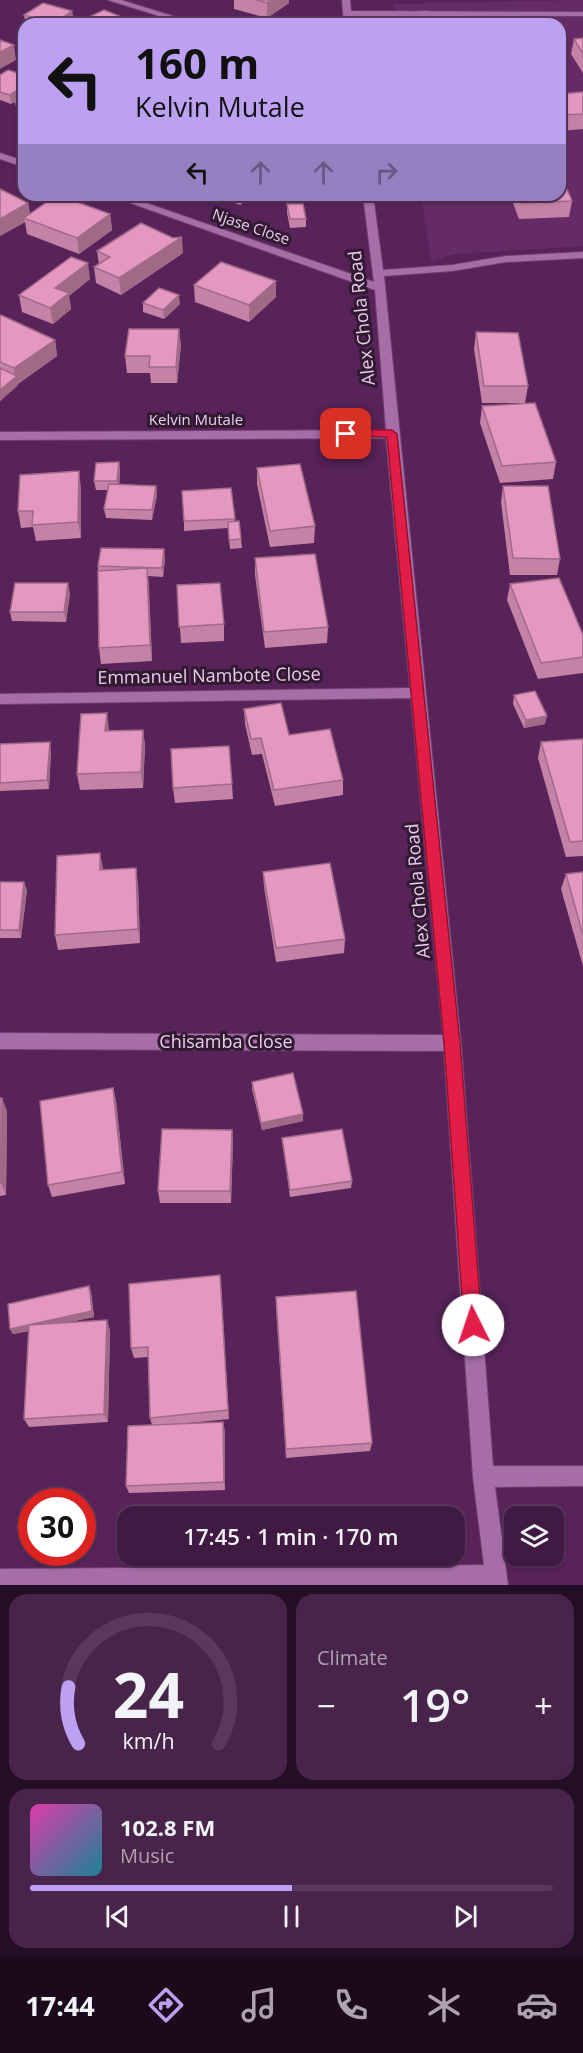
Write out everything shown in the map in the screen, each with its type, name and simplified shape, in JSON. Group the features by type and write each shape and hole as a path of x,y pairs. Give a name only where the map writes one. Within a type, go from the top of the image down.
{"street":[{"path":"111,0 173,18"},
{"path":"346,0 347,18"},
{"path":"347,13 583,14"},
{"path":"425,13 426,18"},
{"path":"0,156 18,162"},
{"name":"Njase Close","path":"132,201 379,280"},
{"name":"Alex Chola Road","path":"369,201 379,280 452,1043 483,1477 497,1581"},
{"path":"379,280 506,259 583,255"},
{"name":"Kelvin Mutale","path":"0,436 392,434"},
{"name":"Emmanuel Nambote Close","path":"0,699 419,693"},
{"name":"Chisamba Close","path":"0,1041 452,1043"},
{"path":"483,1477 583,1476"},
{"path":"0,1580 497,1581"}],"shaded area":[{"path":"583,0 583,246 454,254 431,261 422,201 566,201 566,18 396,18 394,4"}],"building":[{"path":"43,3 72,11 62,18 35,18 24,15"},
{"path":"104,10 124,18 87,18"},
{"path":"583,38 583,54 574,39"},
{"path":"0,40 14,45 0,52"},
{"path":"8,70 18,73 18,90 10,95 0,92 0,75"},
{"path":"583,92 583,114 566,115 566,93"},
{"path":"566,186 572,201 521,203 520,201 566,201"},
{"path":"0,189 18,198 18,201 28,203 0,219"},
{"path":"48,201 74,201 110,214 77,238 24,218"},
{"path":"287,204 303,204 306,219 290,219"},
{"path":"141,223 173,238 182,237 119,278 94,267 110,257 97,251"},
{"path":"71,257 88,263 55,288 69,293 50,308 19,295"},
{"path":"221,262 276,281 249,305 194,285"},
{"path":"159,288 179,295 163,310 143,303"},
{"path":"1,315 55,340 14,368 0,362"},
{"path":"129,329 179,329 176,367 149,367 150,356 125,356"},
{"path":"476,332 518,333 528,386 484,386"},
{"path":"0,368 17,376 0,390"},
{"path":"535,403 556,462 502,466 482,406"},
{"path":"119,462 117,481 94,481 96,463"},
{"path":"300,464 315,526 270,531 257,468"},
{"path":"79,471 78,522 32,525 33,511 18,511 20,475"},
{"path":"109,484 156,486 152,510 104,509"},
{"path":"503,486 548,486 560,559 513,558"},
{"path":"231,488 235,519 184,521 182,491"},
{"path":"239,521 241,539 229,540 228,522"},
{"path":"101,548 164,549 162,568 98,566"},
{"path":"315,554 328,627 264,632 255,558"},
{"path":"147,568 150,645 99,648 98,571"},
{"path":"559,578 583,635 583,657 541,663 510,584"},
{"path":"15,583 68,583 64,612 10,612"},
{"path":"220,583 224,624 179,627 177,585"},
{"path":"535,691 547,716 526,720 514,695"},
{"path":"281,703 289,735 330,729 343,780 274,790 261,738 251,739 244,709"},
{"path":"107,713 105,731 143,730 141,772 77,774 81,714"},
{"path":"583,739 583,841 570,842 541,742"},
{"path":"50,742 47,780 0,783 0,744"},
{"path":"229,746 232,784 173,788 171,749"},
{"path":"100,853 100,870 136,868 138,929 55,935 57,856"},
{"path":"330,863 345,939 276,948 263,872"},
{"path":"583,872 583,935 566,874"},
{"path":"0,882 24,882 19,930 0,930"},
{"path":"293,1073 303,1114 261,1123 252,1082"},
{"path":"113,1088 122,1172 48,1185 40,1101"},
{"path":"0,1098 2,1098 1,1183 0,1183"},
{"path":"162,1129 232,1130 230,1191 158,1191"},
{"path":"342,1129 352,1181 290,1190 282,1138"},
{"path":"220,1275 228,1410 150,1418 148,1347 131,1348 129,1284"},
{"path":"89,1286 92,1311 10,1329 8,1304"},
{"path":"356,1291 372,1443 286,1449 276,1297"},
{"path":"107,1320 104,1414 24,1419 29,1325"},
{"path":"223,1422 224,1482 126,1486 128,1426"}],"route":[{"path":"346,434 392,434 452,1043 473,1325"}]}
